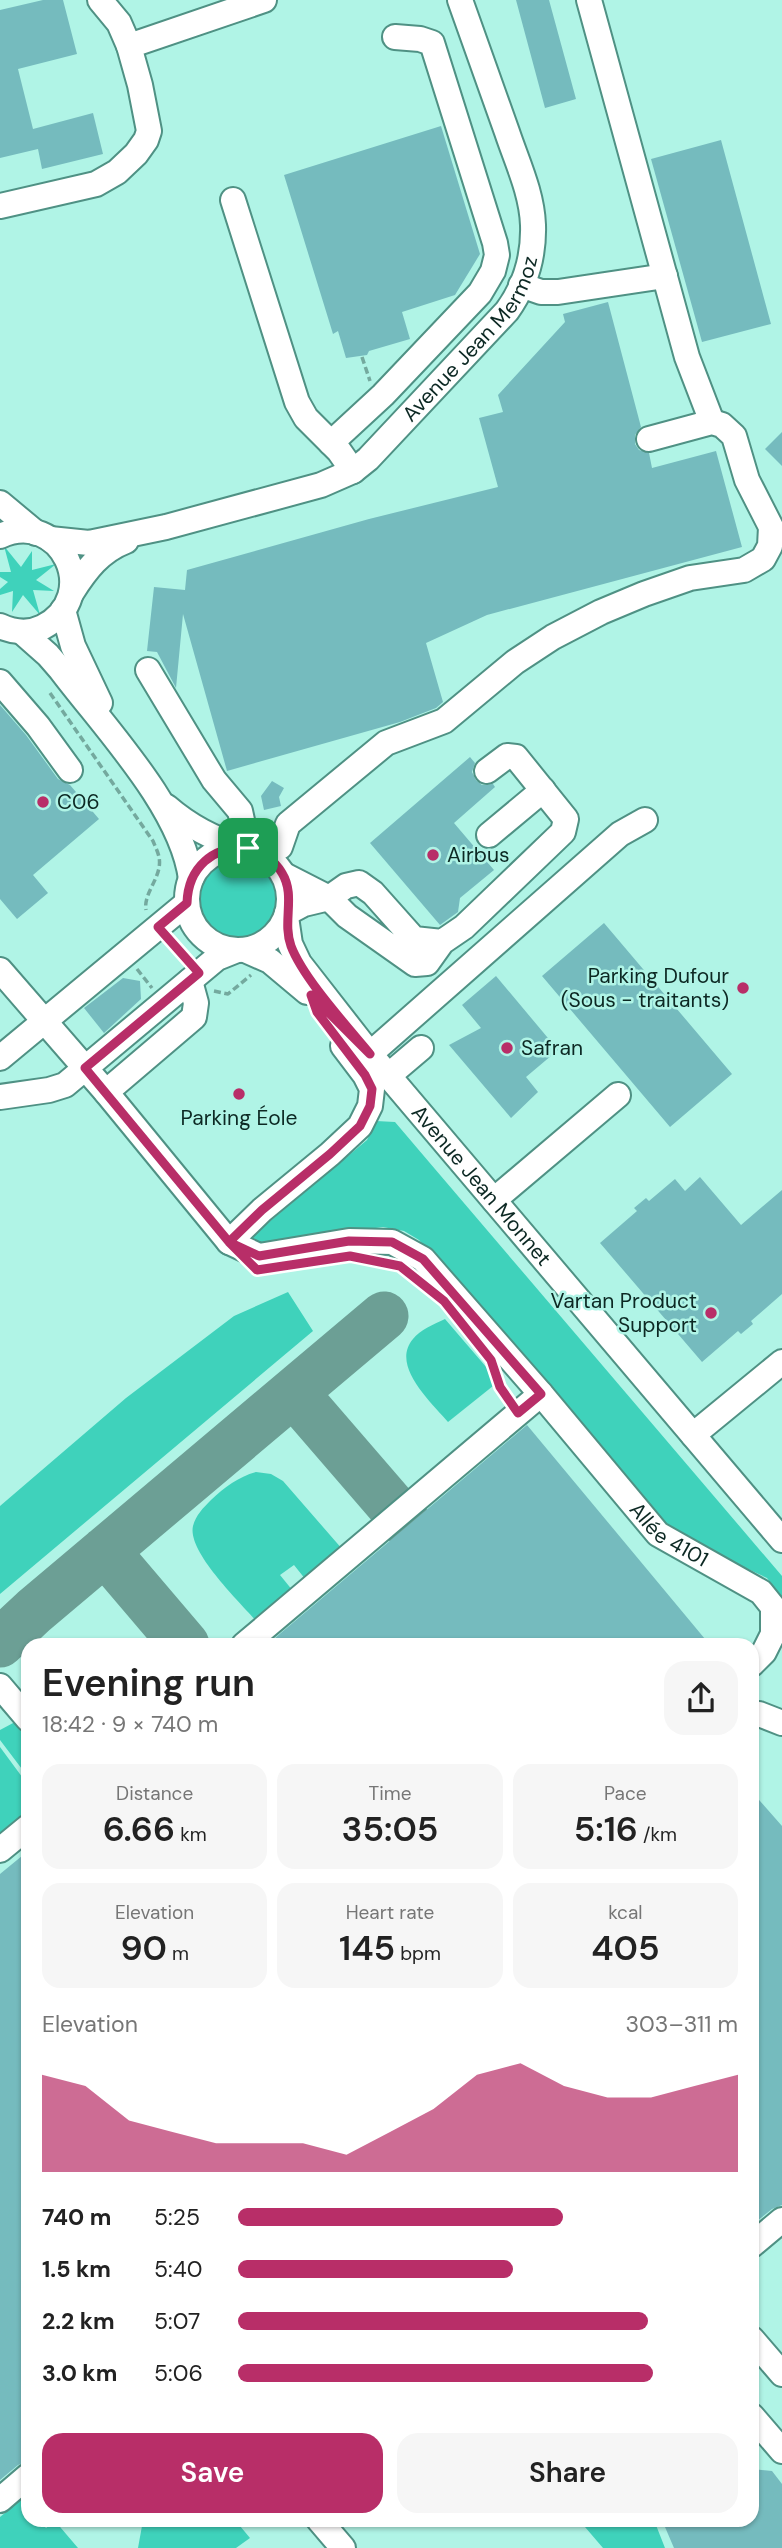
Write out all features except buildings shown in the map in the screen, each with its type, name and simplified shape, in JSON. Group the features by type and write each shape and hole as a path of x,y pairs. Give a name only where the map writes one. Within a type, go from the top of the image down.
{"street":[{"path":"0,206 96,184 117,172 146,140 149,131 129,46 119,23 100,0"},
{"path":"129,46 264,0"},
{"name":"Avenue Jean Mermoz","path":"0,536 22,531 89,543 166,527 321,485 353,471 381,446 498,322 522,285 532,244 530,202 460,0"},
{"path":"589,0 687,357 712,422"},
{"path":"395,37 432,43 471,29"},
{"path":"331,443 383,395 480,293 496,263 495,243 432,43"},
{"path":"233,200 297,402 306,418 340,451 353,471"},
{"path":"522,285 541,292 558,292 665,276"},
{"path":"280,847 288,824 386,743 444,721 542,643 601,612 644,594 690,578 744,570 763,559 770,546 771,527 747,480 734,436 722,425 712,422 649,439"},
{"path":"0,503 61,549 69,562 73,577 67,601 52,622 38,629 11,629"},
{"name":"Avenue Jean Mermoz","path":"67,601 86,571 105,551 166,527"},
{"path":"67,601 81,664 128,756"},
{"path":"11,629 52,659 161,802 180,840 189,866 189,891 194,924 209,941 247,956"},
{"path":"148,670 214,780 240,810 244,848"},
{"path":"0,682 38,726 70,770"},
{"path":"161,802 194,828 270,858 284,875 329,898 347,916 415,964 427,963 442,942 464,927 563,832 566,819 516,757 507,756 488,771"},
{"path":"489,835 543,790"},
{"path":"370,1054 620,834 645,820"},
{"path":"0,1058 158,927 189,891 197,868 216,852 244,848"},
{"path":"284,875 289,900 287,915"},
{"path":"0,1097 60,1088 217,958 247,956 274,935 287,915 304,904 329,898 346,886 359,883 373,894 414,939 442,942"},
{"name":"Avenue Jean Monnet","path":"287,915 290,944 299,963 370,1054 782,1540"},
{"name":"Avenue Jean Monnet","path":"247,956 270,961 294,979 370,1054"},
{"path":"0,970 106,1092 229,1242 360,1126 370,1106 372,1089 365,1075 317,1012 311,995"},
{"path":"106,1092 194,1017 195,977"},
{"path":"388,1076 421,1048"},
{"path":"494,1200 618,1095"},
{"name":"Allée 4101","path":"229,1242 259,1256 349,1241 392,1242 423,1259 659,1534 761,1592 773,1607 773,1634 759,1657"},
{"path":"693,1435 782,1362"},
{"path":"252,1638 541,1394"},
{"path":"0,1686 21,1711"},
{"path":"759,1714 782,1723"},
{"path":"0,1850 21,1833"},
{"path":"759,2239 782,2220"},
{"path":"759,2347 782,2374"},
{"path":"759,2424 782,2451"},
{"path":"0,2500 21,2482"},
{"path":"325,2527 344,2547"}],"path":[{"path":"46,688 153,841 160,858 158,875 145,903 146,913 195,977 214,992 228,993 247,956"},
{"path":"136,969 160,997"},
{"path":"494,1369 500,1387 518,1413"}],"green space":[{"path":"4,546 21,567 32,551 32,570 56,564 36,580 54,591 33,590 40,615 23,595 12,612 13,591 0,595 0,589 8,582 0,577 0,572 11,572"},
{"path":"231,859 247,859 268,870 279,891 279,907 268,928 247,939 231,939 217,933 205,921 199,907 199,891 205,877 217,865"},
{"path":"376,1121 395,1122 782,1576 782,1598 767,1578 677,1536 645,1507 419,1240 404,1231 383,1227 252,1245 256,1243 251,1237 367,1140"},
{"path":"288,1292 313,1331 0,1594 0,1506 126,1398 234,1316"},
{"path":"445,1319 487,1368 493,1386 448,1422 424,1395 410,1372 407,1361 407,1350 413,1339"},
{"path":"256,1472 271,1474 283,1481 343,1550 306,1580 294,1565 280,1575 293,1591 257,1622 206,1563 193,1537 196,1518 216,1495"},
{"path":"15,1722 21,1724 21,1768 0,1740 0,1730"},
{"path":"0,1747 21,1776 21,1818 0,1836"},
{"path":"21,2500 21,2527 60,2527 78,2548 0,2548 0,2517"},
{"path":"142,2527 241,2527 250,2538 236,2548 138,2548"},
{"path":"585,2527 657,2527 665,2548 603,2548"}],"taxiway":[{"path":"0,1643 34,1611 384,1316"},
{"path":"294,1393 408,1525"},
{"path":"105,1551 179,1638"}],"place":[{"name":"C06","path":"43,802"},
{"name":"Airbus","path":"433,855"},
{"name":"Parking Dufour (Sous - traitants)","path":"743,988"},
{"name":"Safran","path":"507,1048"},
{"name":"Parking Éole","path":"239,1094"},
{"name":"Vartan Product Support","path":"711,1313"}],"route":[{"path":"248,848 216,852 206,859 191,879 187,903 158,927 199,973 85,1068 229,1242 257,1270 350,1256 400,1266 444,1301 491,1360 500,1387 518,1413 541,1394 423,1259 392,1242 349,1241 259,1256 229,1242 360,1126 370,1106 372,1089 365,1075 317,1012 311,995 370,1054 299,963 290,944 286,917 288,887 284,875 270,858 248,848"}]}
